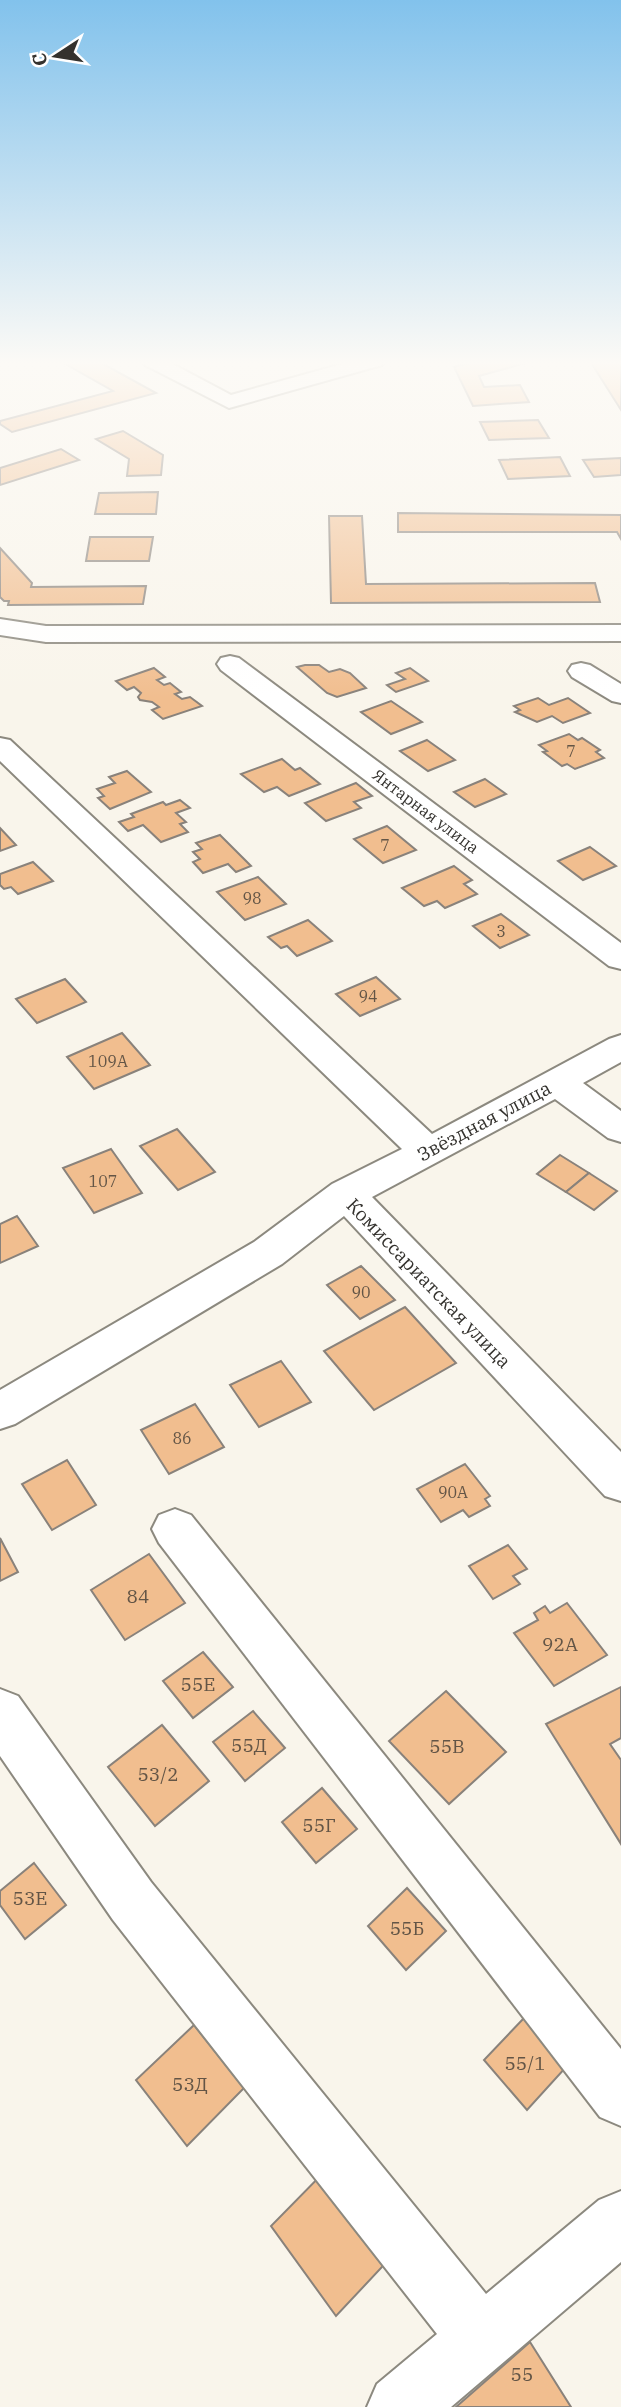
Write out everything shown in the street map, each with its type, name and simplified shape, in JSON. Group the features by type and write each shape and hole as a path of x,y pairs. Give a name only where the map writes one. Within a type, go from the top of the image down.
{"street":[{"path":"0,627 46,634 621,633"},
{"name":"Янтарная улица","path":"230,664 621,959"},
{"path":"581,671 621,695"},
{"path":"0,746 428,1152"},
{"name":"Звёздная улица","path":"346,1194 621,1047"},
{"path":"557,1082 621,1129"},
{"name":"Комиссариатская улица","path":"0,1410 268,1253 346,1194 621,1482"},
{"path":"175,1529 621,2096"},
{"path":"0,1713 132,1901 481,2339"},
{"path":"400,2407 621,2222"}],"building":[{"path":"0,473 37,473 0,485"},
{"path":"127,473 161,473 161,475 127,476"},
{"path":"505,473 569,473 570,476 508,479"},
{"path":"592,473 621,473 621,475 594,477"},
{"path":"158,492 156,514 95,514 99,493"},
{"path":"398,513 621,515 621,539 617,532 398,532"},
{"path":"329,516 362,516 366,584 595,583 600,602 331,603"},
{"path":"90,537 153,537 149,561 86,561"},
{"path":"0,548 32,583 31,587 146,586 143,604 8,605 9,601 0,597"},
{"path":"319,665 329,672 340,669 350,673 366,688 337,697 327,693 297,667"},
{"path":"154,668 165,677 157,680 164,685 170,683 181,692 175,694 182,699 190,697 202,706 163,719 152,710 159,707 152,702 140,700 138,697 141,693 134,687 127,690 116,681"},
{"path":"410,668 428,681 396,692 387,685 405,679 396,673"},
{"path":"538,698 549,705 568,698 590,713 563,723 552,716 537,722 515,712 520,710 514,706"},
{"path":"391,701 422,722 391,734 361,712"},
{"path":"569,734 578,740 582,738 600,750 596,752 604,758 575,769 567,764 562,766 543,752 547,751 539,745"},
{"path":"427,740 455,760 428,771 400,751"},
{"path":"282,759 295,770 300,768 320,784 289,796 277,787 264,792 241,774"},
{"path":"127,771 151,792 110,809 98,798 104,796 97,789 115,783 109,777"},
{"path":"485,779 506,794 475,807 454,792"},
{"path":"356,783 372,796 354,802 361,808 326,821 305,803"},
{"path":"180,800 190,808 176,813 186,822 180,824 188,832 161,842 143,825 128,831 119,822 134,817 131,814 163,802 166,805"},
{"path":"387,826 416,850 383,863 354,839"},
{"path":"0,828 16,845 0,851"},
{"path":"220,835 251,866 236,872 228,864 203,873 193,862 200,859 193,852 202,849 196,843"},
{"path":"590,847 616,866 583,880 558,861"},
{"path":"33,862 53,881 18,894 11,887 4,889 0,885 0,874"},
{"path":"454,866 472,880 464,884 477,894 445,908 437,901 424,906 402,888"},
{"path":"258,877 286,904 245,920 217,892"},
{"path":"501,914 529,935 500,948 473,926"},
{"path":"308,920 332,941 297,956 287,946 281,948 268,937"},
{"path":"376,977 400,999 360,1016 336,994"},
{"path":"65,979 86,1002 37,1023 16,999"},
{"path":"122,1033 150,1065 94,1089 67,1057"},
{"path":"177,1129 215,1172 178,1190 140,1146"},
{"path":"111,1149 142,1193 94,1213 63,1168"},
{"path":"560,1155 589,1173 566,1192 537,1174"},
{"path":"589,1173 617,1191 594,1210 566,1192"},
{"path":"17,1216 38,1246 0,1263 0,1224"},
{"path":"361,1266 395,1300 360,1319 327,1285"},
{"path":"405,1307 456,1363 374,1410 324,1351"},
{"path":"281,1361 311,1402 259,1427 230,1385"},
{"path":"195,1404 224,1447 169,1474 141,1430"},
{"path":"67,1460 96,1505 52,1530 22,1484"},
{"path":"465,1464 490,1496 485,1499 490,1506 469,1517 463,1510 441,1522 417,1489"},
{"path":"0,1538 18,1572 0,1581"},
{"path":"508,1545 527,1569 513,1576 520,1584 493,1599 469,1566"},
{"path":"149,1554 185,1603 125,1640 91,1590"},
{"path":"567,1603 607,1655 554,1686 514,1633 538,1620 534,1613 545,1606 550,1613"},
{"path":"203,1652 233,1687 193,1718 163,1681"},
{"path":"621,1687 621,1738 610,1744 621,1760 621,1844 546,1724"},
{"path":"446,1691 506,1752 449,1804 389,1741"},
{"path":"253,1711 285,1748 245,1781 213,1742"},
{"path":"162,1725 209,1781 155,1826 108,1767"},
{"path":"322,1788 357,1829 316,1863 282,1822"},
{"path":"34,1863 66,1905 25,1939 0,1905 0,1891"},
{"path":"407,1888 446,1931 406,1970 368,1926"},
{"path":"524,2018 567,2066 527,2110 484,2060"},
{"path":"194,2025 244,2088 187,2146 136,2080"},
{"path":"330,2166 396,2252 336,2316 271,2226"},
{"path":"530,2342 571,2407 456,2407"}]}
